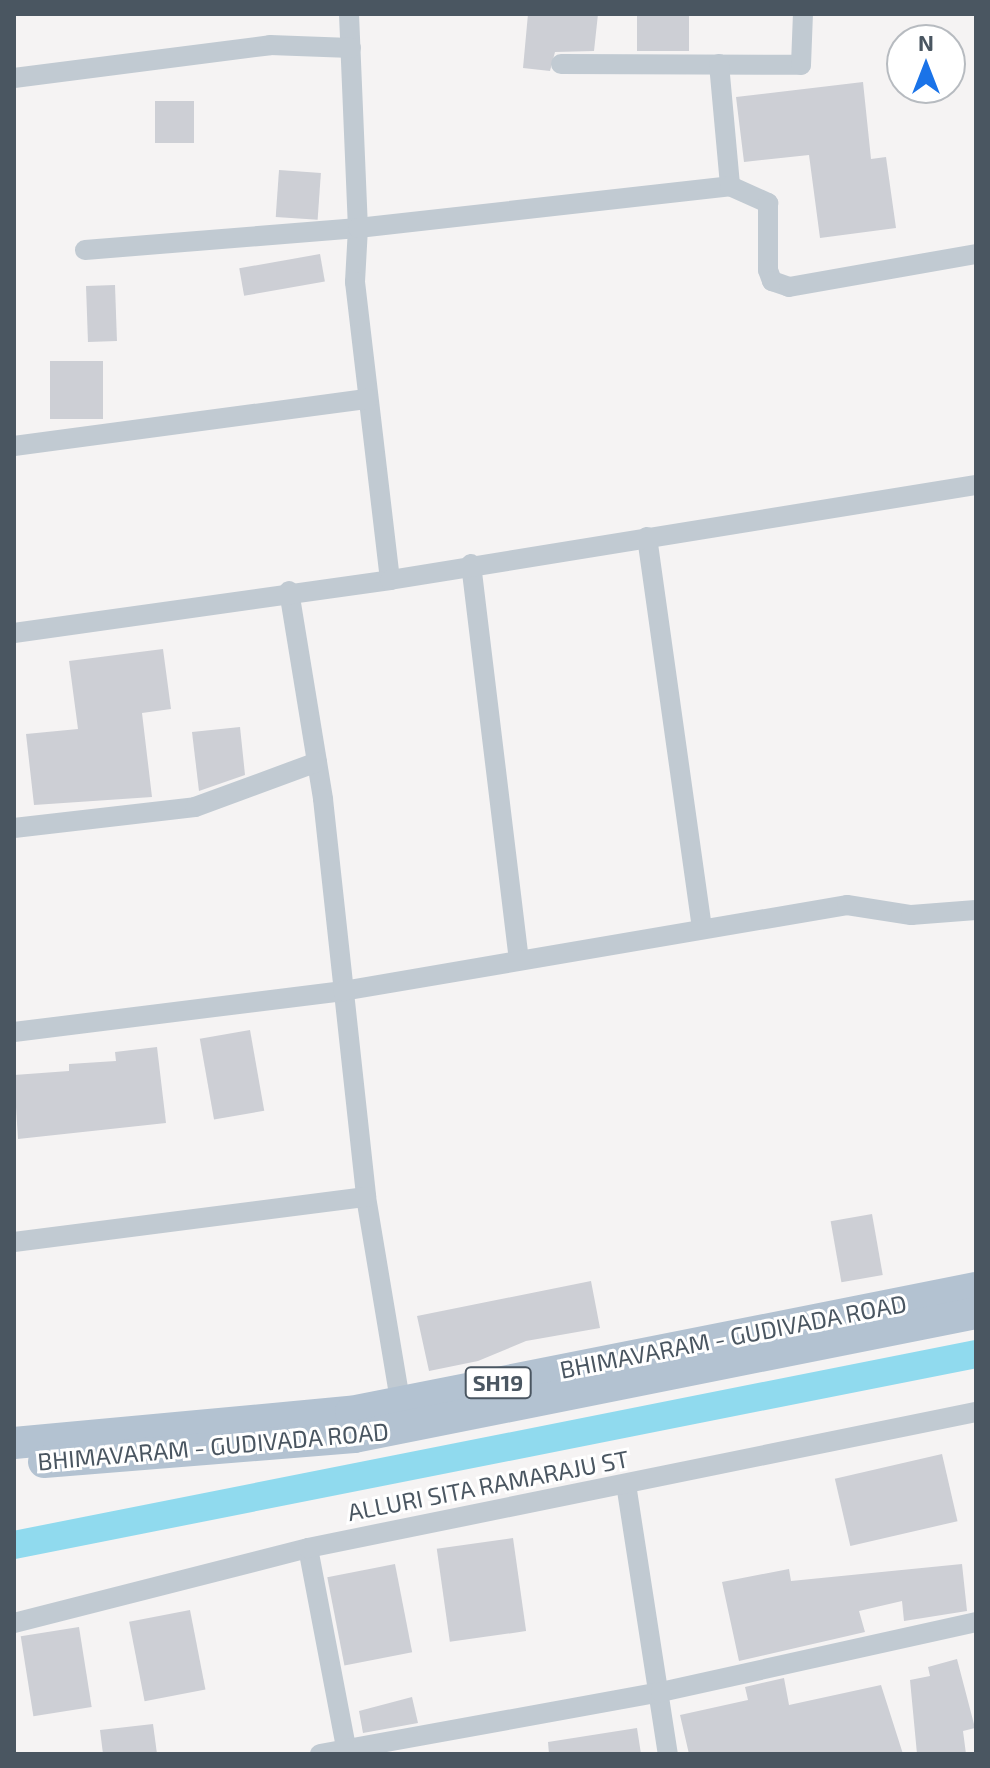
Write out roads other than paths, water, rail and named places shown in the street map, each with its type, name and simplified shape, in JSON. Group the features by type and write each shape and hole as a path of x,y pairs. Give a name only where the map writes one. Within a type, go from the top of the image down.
{"main road":[{"name":"BHIMAVARAM - GUDIVADA ROAD","path":"14,1464 354,1437 402,1414 976,1288"},
{"name":"BHIMAVARAM - GUDIVADA ROAD","path":"14,1443 351,1412 402,1414 976,1313"}],"street":[{"path":"349,14 358,228 355,282 390,580"},
{"path":"561,64 801,65 803,14"},
{"path":"14,78 270,45 351,48"},
{"path":"719,64 730,186"},
{"path":"85,250 358,228 730,186 768,203 768,270 772,281 789,287 976,254"},
{"path":"14,446 368,399"},
{"path":"14,633 289,591 390,580 471,564 976,485"},
{"path":"647,537 702,927"},
{"path":"471,564 519,958"},
{"path":"289,591 317,762 366,1197 402,1414"},
{"path":"14,828 195,807 317,762"},
{"path":"14,1032 343,991 519,958 847,905 911,915 976,910"},
{"path":"14,1242 366,1197"},
{"name":"ALLURI SITA RAMARAJU ST","path":"14,1623 308,1548 976,1412"},
{"path":"626,1484 661,1692 668,1754"},
{"path":"308,1548 346,1748"},
{"path":"320,1754 661,1692 976,1622"}],"waterway":[{"path":"14,1545 976,1354"}]}
